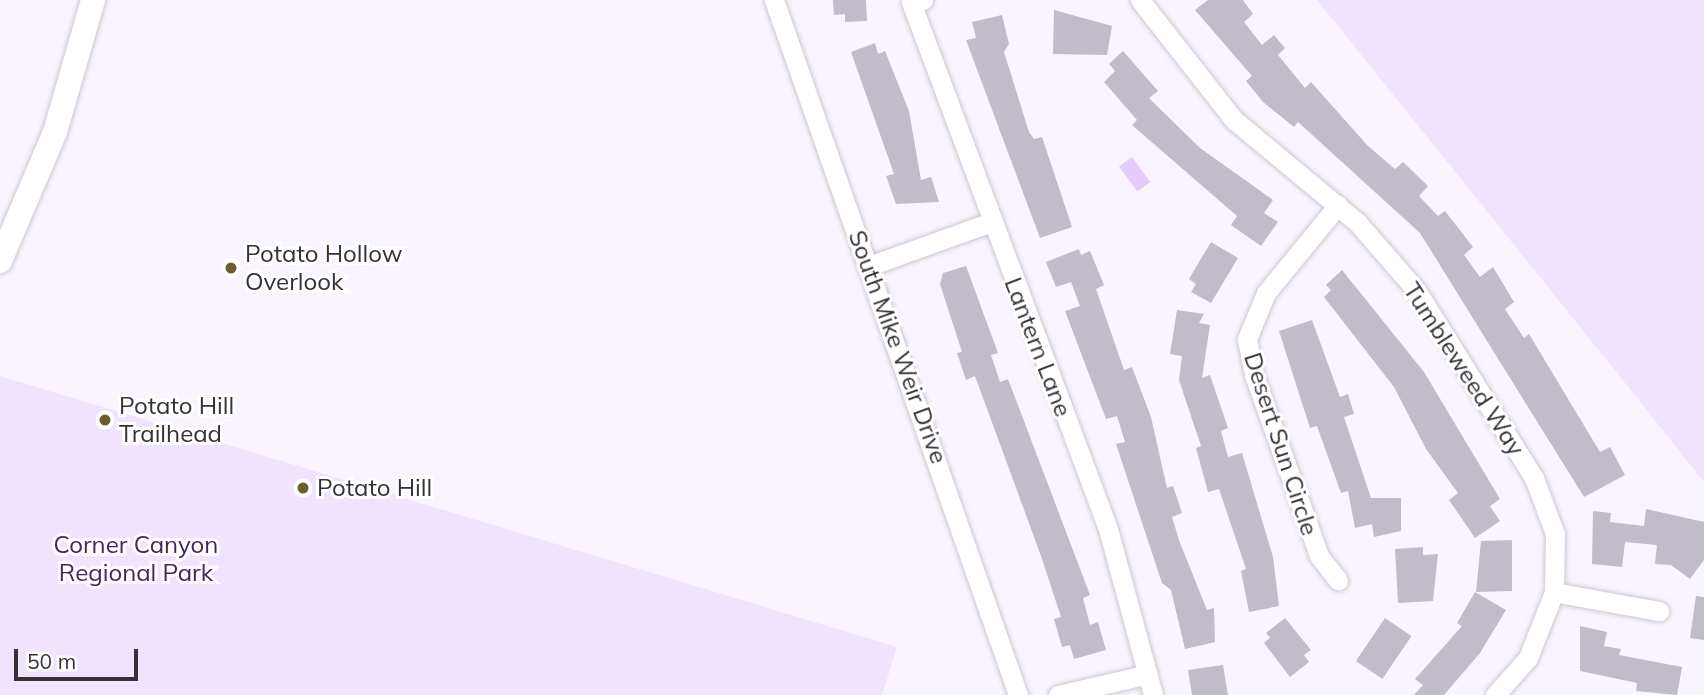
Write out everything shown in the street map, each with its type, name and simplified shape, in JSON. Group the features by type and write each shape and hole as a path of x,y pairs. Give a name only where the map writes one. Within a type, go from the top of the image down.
{"main road":[{"path":"0,261 55,132 93,0"}],"street":[{"name":"South Mike Weir Drive","path":"774,0 1018,695"},
{"name":"Tumbleweed Way","path":"1140,0 1234,120 1338,205 1416,290 1534,478 1555,534 1554,592 1528,658 1495,695"},
{"name":"Lantern Lane","path":"917,1 991,222 1108,529 1153,695"},
{"name":"Desert Sun Circle","path":"1338,205 1266,293 1247,339 1254,375 1319,556 1338,580"},
{"path":"869,266 991,222"},
{"path":"1554,592 1659,611"},
{"path":"1058,695 1148,674"}],"green space":[{"path":"1317,0 1704,0 1704,482 1630,389"},
{"name":"Corner Canyon Regional Park","path":"0,376 897,647 882,695 0,695"}],"shaded area":[{"path":"1132,157 1150,182 1137,191 1119,166"}],"building":[{"path":"833,0 866,0 867,21 845,22 845,14 834,15"},
{"path":"1208,0 1243,0 1253,14 1244,22 1262,45 1274,35 1285,48 1278,55 1305,88 1311,82 1368,146 1395,169 1403,162 1428,186 1419,196 1438,216 1445,211 1473,247 1464,255 1480,277 1493,267 1514,302 1505,309 1524,338 1529,334 1600,452 1610,447 1625,475 1584,497 1420,233 1298,122 1294,127 1263,102 1246,81 1252,76 1195,10"},
{"path":"1054,10 1112,26 1107,55 1053,54"},
{"path":"1002,15 1009,44 1004,52 1029,132 1034,139 1042,137 1072,227 1040,238 966,40 976,38 972,22"},
{"path":"875,43 878,54 885,51 909,111 921,180 931,177 939,202 896,204 886,176 894,174 851,52"},
{"path":"1123,51 1158,91 1149,98 1200,148 1273,200 1264,213 1278,222 1261,246 1231,225 1237,216 1132,125 1137,120 1104,82 1115,71 1109,64"},
{"path":"1211,242 1238,258 1211,303 1191,292 1196,284 1189,279"},
{"path":"1079,249 1081,255 1090,251 1104,285 1096,289 1124,370 1132,367 1151,417 1167,488 1173,486 1182,513 1172,517 1180,543 1207,610 1214,608 1215,642 1185,649 1171,590 1162,583 1116,444 1125,442 1117,416 1106,419 1065,311 1080,306 1071,282 1056,287 1046,262"},
{"path":"966,266 998,353 991,355 1000,382 1008,379 1090,595 1083,598 1090,625 1098,622 1106,650 1074,659 1070,645 1062,647 1054,619 1061,617 1041,556 975,376 966,380 957,353 962,352 940,284 943,273"},
{"path":"1342,270 1424,372 1500,499 1490,506 1500,521 1475,538 1449,500 1458,493 1426,449 1394,387 1324,297 1331,290 1326,285"},
{"path":"1177,310 1204,314 1199,323 1210,325 1202,378 1210,375 1228,428 1221,431 1228,457 1242,453 1273,557 1279,606 1249,612 1241,571 1246,569 1219,489 1208,492 1196,448 1201,446 1179,380 1182,356 1170,354"},
{"path":"1312,320 1340,397 1348,394 1354,414 1344,417 1371,498 1401,498 1401,531 1374,537 1372,524 1355,528 1348,491 1341,493 1317,426 1310,428 1279,331"},
{"path":"1646,509 1704,522 1704,560 1690,579 1671,565 1655,564 1657,545 1625,542 1622,567 1592,564 1593,511 1611,513 1610,522 1644,526"},
{"path":"1512,540 1512,591 1476,592 1481,541"},
{"path":"1423,547 1423,555 1438,554 1433,601 1398,603 1395,549"},
{"path":"1475,592 1506,610 1480,653 1444,695 1414,695 1423,685 1415,679 1462,626 1457,623"},
{"path":"1696,596 1704,597 1704,640 1690,638"},
{"path":"1285,618 1311,650 1304,655 1309,662 1290,677 1264,643 1270,638 1266,633"},
{"path":"1385,618 1412,636 1382,679 1356,661"},
{"path":"1580,626 1607,632 1604,646 1621,649 1619,655 1682,667 1677,695 1636,691 1637,683 1580,671"},
{"path":"1223,665 1228,695 1192,695 1188,670"}],"place":[{"name":"Potato Hollow Overlook","path":"231,268"},
{"name":"Potato Hill Trailhead","path":"105,420"},
{"name":"Potato Hill","path":"303,488"}]}
